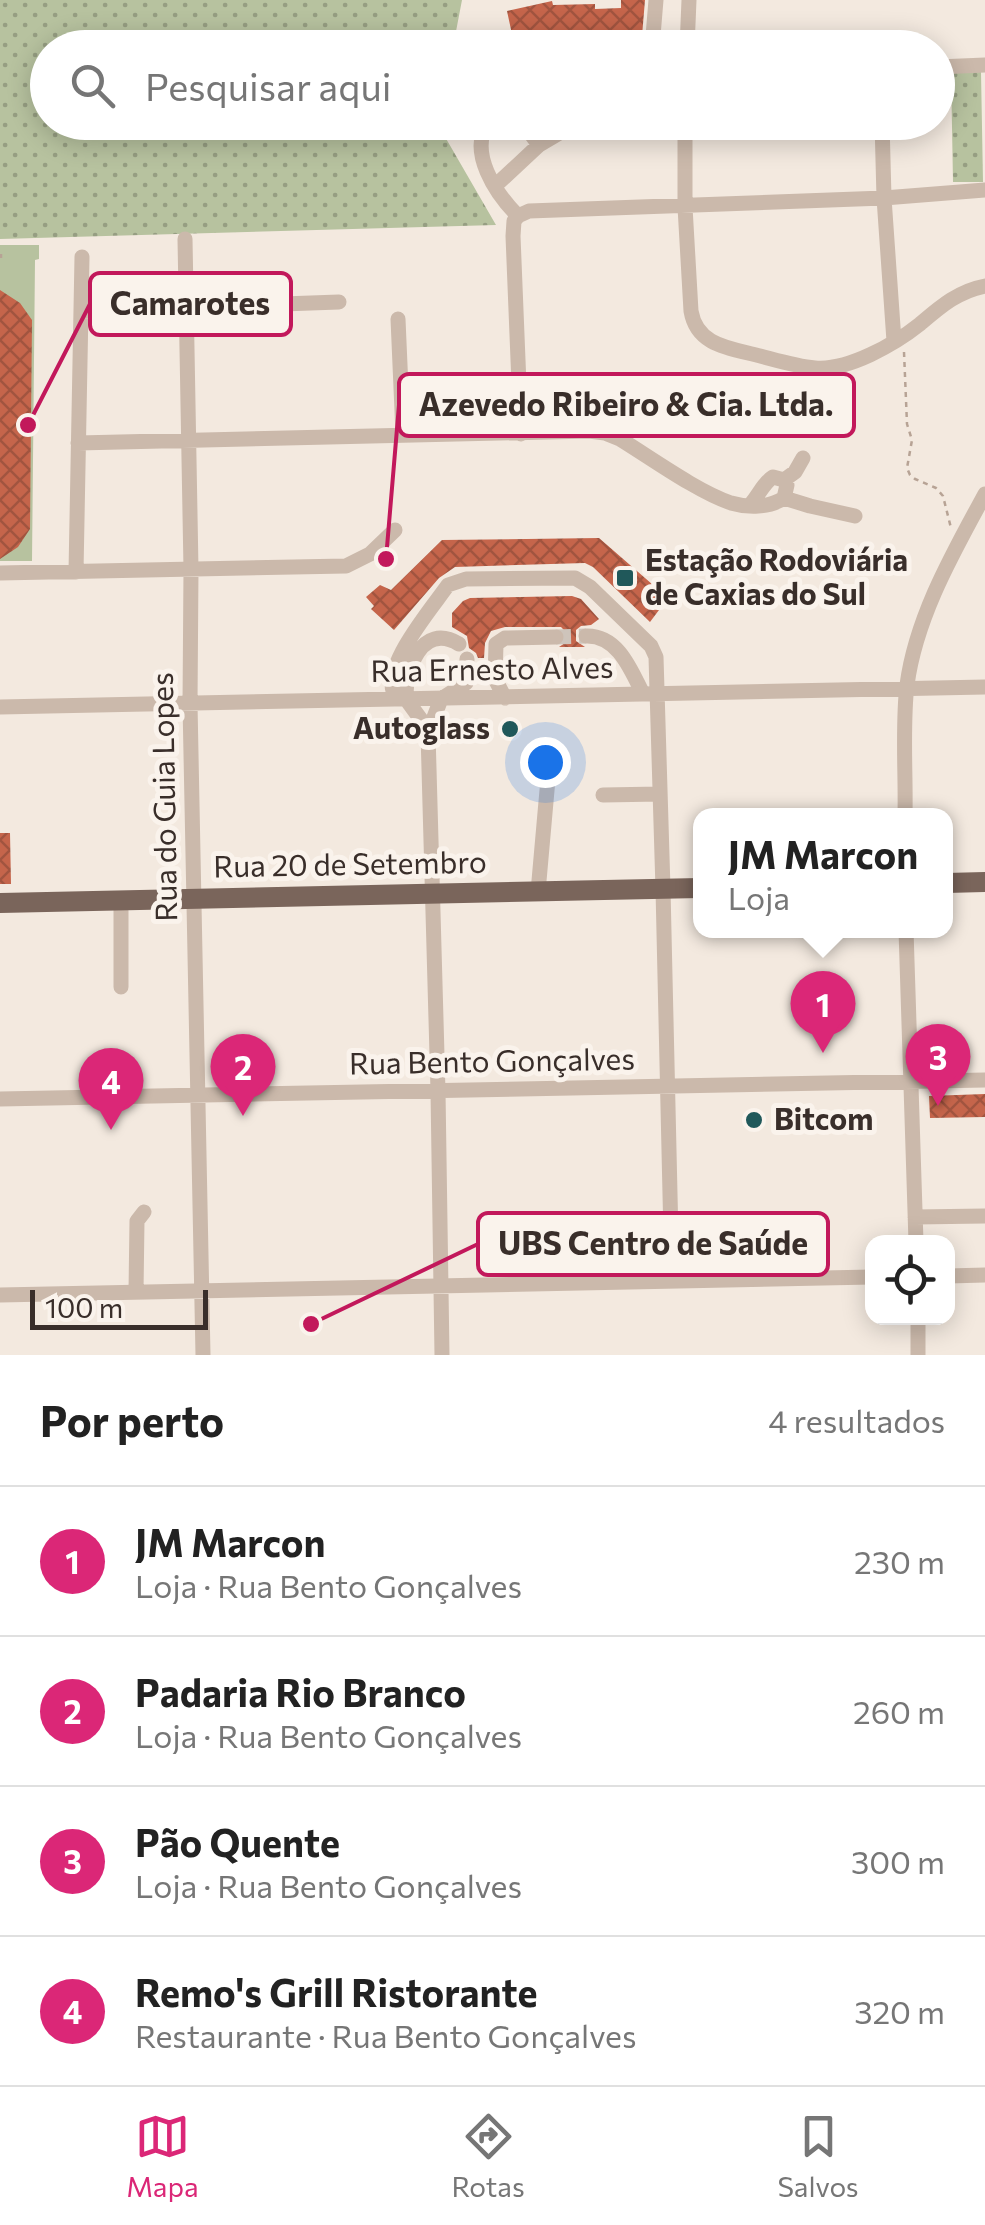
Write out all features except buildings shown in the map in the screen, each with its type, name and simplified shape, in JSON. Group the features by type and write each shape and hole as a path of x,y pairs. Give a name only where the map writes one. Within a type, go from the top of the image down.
{"main road":[{"path":"953,883 985,882"},
{"name":"Rua 20 de Setembro","path":"0,903 693,888"}],"street":[{"path":"654,30 656,0"},
{"path":"688,30 689,0"},
{"path":"955,67 985,66"},
{"path":"481,140 480,150 495,186 518,216"},
{"path":"535,140 539,145"},
{"path":"495,186 547,140"},
{"path":"685,140 691,311 693,324 708,339 735,350 814,368 833,368 899,338 958,295 985,286"},
{"path":"882,140 884,198 899,338"},
{"path":"520,434 513,236 518,216 529,211 884,198 985,190"},
{"name":"Rua do Guia Lopes","path":"186,239 190,704 203,1355"},
{"path":"76,572 82,258"},
{"path":"81,311 339,302"},
{"path":"398,319 403,434"},
{"path":"78,443 589,431 605,433 731,503 749,506 775,504 784,498 784,480 770,478 749,506"},
{"path":"784,480 795,472 803,458"},
{"path":"905,808 907,688 911,666 925,620 956,548 980,512 985,494"},
{"path":"784,498 855,516"},
{"path":"0,573 346,566 370,554 395,530"},
{"path":"428,733 406,700 394,691 392,677 398,660 448,585 466,580 575,578 590,586 651,646 656,657 651,694 660,794 672,1281"},
{"path":"505,698 494,679 496,644 506,638 556,636"},
{"path":"586,636 612,643 651,694"},
{"path":"406,700 407,676 424,645 452,640 463,652 466,683 441,699 428,733 442,1355"},
{"name":"Rua Ernesto Alves","path":"0,706 985,687"},
{"path":"538,892 548,779"},
{"path":"603,795 660,794"},
{"path":"121,900 122,987"},
{"path":"906,938 916,1235"},
{"name":"Rua Bento Gonçalves","path":"0,1100 985,1080"},
{"path":"136,1292 136,1221 144,1212"},
{"path":"915,1216 985,1216"},
{"path":"955,1276 985,1275"},
{"path":"0,1294 865,1277"},
{"path":"918,1325 918,1355"}],"path":[{"path":"899,338 912,440 908,468 916,480 936,488 943,496 956,548"}],"green space":[{"path":"0,0 462,0 456,30 30,30 30,140 447,140 496,225 0,239"},
{"path":"955,72 981,72 983,182 953,182"},
{"path":"0,245 39,245 39,259 35,260 32,561 0,561"}],"tunnel":[{"path":"556,637 586,636"}],"place":[{"name":"Camarotes","path":"28,425"},
{"name":"Azevedo Ribeiro & Cia. Ltda.","path":"386,559"},
{"name":"Estação Rodoviária de Caxias do Sul","path":"625,578"},
{"name":"Autoglass","path":"510,729"},
{"name":"JM Marcon","path":"823,1053"},
{"name":"Pão Quente","path":"938,1106"},
{"name":"Padaria Rio Branco","path":"243,1116"},
{"name":"Bitcom","path":"754,1120"},
{"name":"Remo's Grill Ristorante","path":"111,1130"},
{"name":"UBS Centro de Saúde","path":"311,1324"}]}
